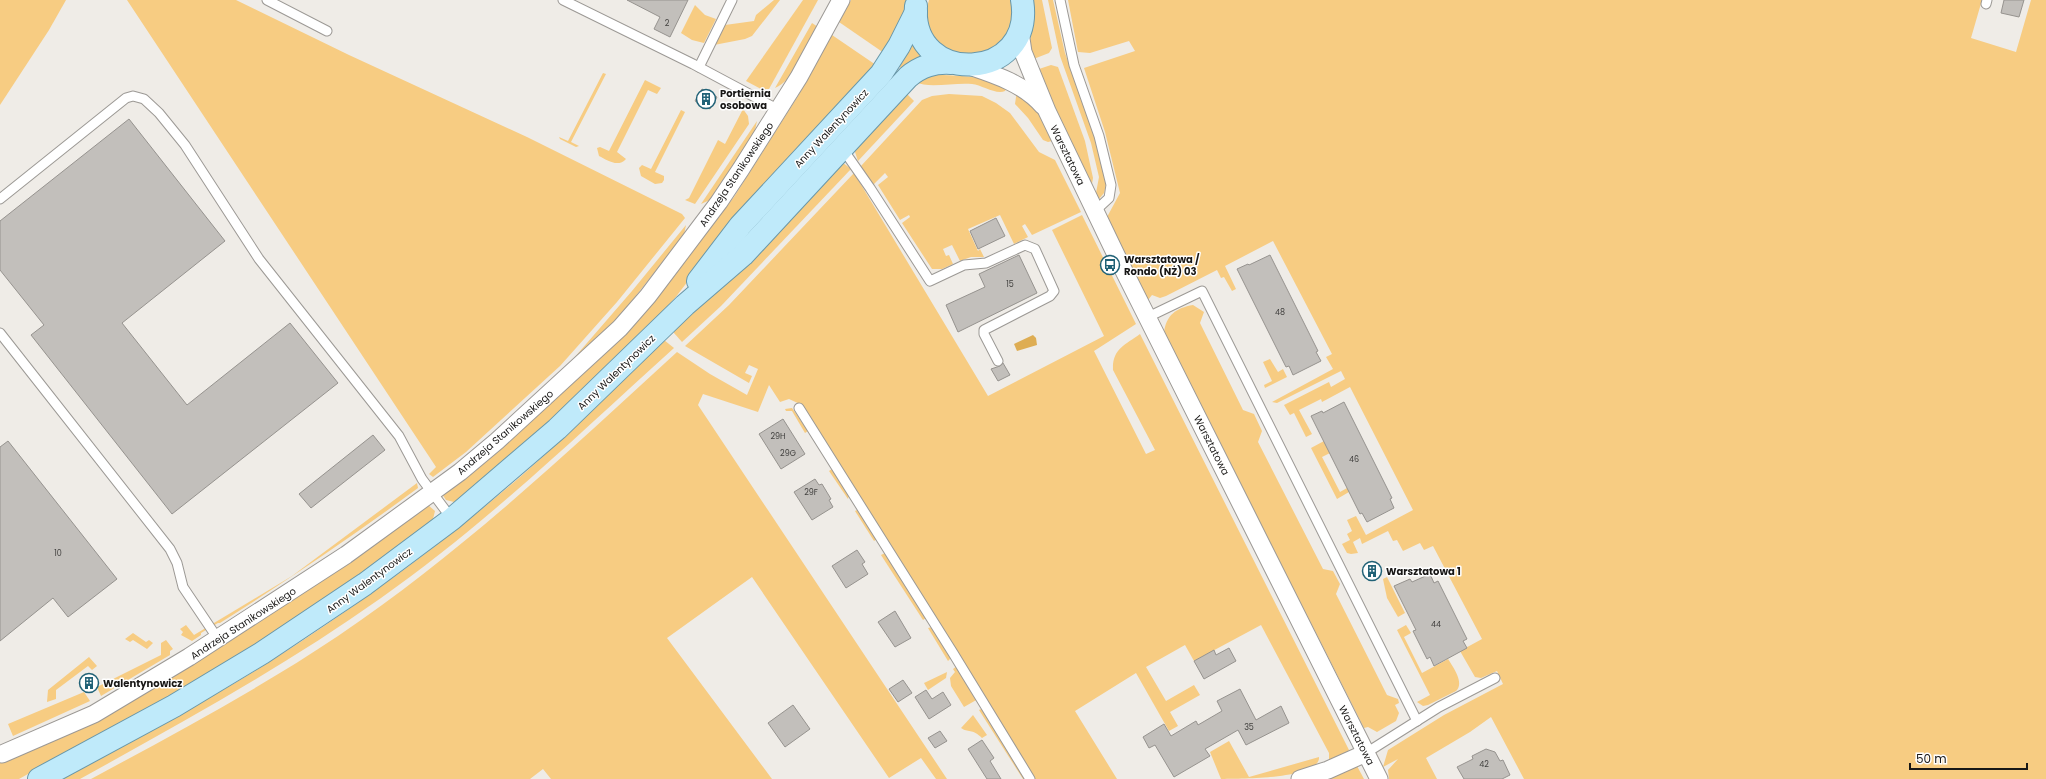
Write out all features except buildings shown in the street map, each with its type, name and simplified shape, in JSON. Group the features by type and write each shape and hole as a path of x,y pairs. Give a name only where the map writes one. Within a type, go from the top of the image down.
{"main road":[{"path":"1020,32 1023,16 1022,0"},
{"path":"916,6 918,27 924,40 938,56 960,64"},
{"name":"Anny Walentynowicz","path":"660,329 740,226 881,74 899,46 916,6"},
{"name":"Anny Walentynowicz","path":"39,779 167,710 262,653 365,584 452,519 557,429 660,329 747,251 842,148 918,69 930,64 983,64 1008,50 1020,32"}],"street":[{"name":"Andrzeja Stanikowskiego","path":"2,754 94,714 154,680 330,566 432,493 497,441 628,320 719,202 779,110 820,40 841,0"},
{"name":"Warsztatowa","path":"1020,32 1023,52 1047,111 1095,211 1379,779"},
{"name":"Warsztatowa","path":"960,64 1015,84 1034,97 1047,111"},
{"path":"1300,779 1328,770 1366,753"}],"lane":[{"path":"267,0 327,31"},
{"path":"563,0 699,67 779,110"},
{"path":"699,67 732,0"},
{"path":"1060,0 1074,65 1099,136 1111,184 1109,198 1095,211"},
{"path":"0,199 126,98 133,96 144,99 159,113 185,145 259,259 397,433 432,493 452,519"},
{"path":"842,148 870,188 930,281 964,265 986,263 1025,245 1035,249 1054,292 1050,296 984,330 998,361"},
{"path":"1148,317 1202,292 1417,721"},
{"path":"0,333 170,549 177,563 183,587 218,639"},
{"path":"799,408 953,653 1030,779"},
{"path":"1366,753 1462,694 1495,678"}],"shaded area":[{"path":"0,0 66,0 49,30 0,105"},
{"path":"127,0 236,0 349,55 527,137 682,214 685,218 617,302 560,366 466,452 433,477 429,474 436,467"},
{"path":"774,0 780,0 752,36 745,39 714,45 725,25 754,21 756,15"},
{"path":"803,0 818,0 769,89 761,89 746,81"},
{"path":"851,0 907,0 906,7 884,53 839,22"},
{"path":"929,0 1011,0 1012,21 1004,39 991,50 975,54 959,52 944,46 933,34 927,19"},
{"path":"1033,0 1042,0 1052,48 1049,53 1031,60 1029,45 1034,21"},
{"path":"1048,0 1053,0 1065,53 1099,150 1106,185 1104,193 1099,199 1096,193 1099,177 1091,143 1060,56"},
{"path":"1068,0 1982,0 1971,38 2016,52 2031,0 2046,0 2046,779 1524,779 1491,717 1470,732 1426,758 1437,779 1389,779 1388,770 1398,759 1383,767 1388,750 1444,715 1503,684 1497,671 1481,678 1475,677 1460,651 1482,639 1433,546 1424,550 1420,543 1403,551 1397,540 1393,541 1388,531 1362,544 1360,538 1353,542 1358,553 1347,553 1342,544 1350,540 1347,534 1352,531 1347,520 1356,516 1366,535 1413,510 1350,387 1322,402 1321,399 1299,410 1312,434 1306,437 1294,413 1290,415 1284,405 1329,382 1331,387 1345,379 1341,371 1277,403 1272,402 1333,369 1326,357 1332,354 1273,241 1225,266 1236,289 1232,291 1224,277 1221,278 1217,270 1166,296 1160,298 1152,295 1148,300 1107,217 1120,193 1105,132 1084,68 1135,51 1129,41 1090,53 1078,52"},
{"path":"695,5 705,15 716,19 704,43 692,40 681,33"},
{"path":"812,23 818,27 800,61 788,78 775,88"},
{"path":"832,35 876,65 734,221 675,298 591,385 458,500 454,502 446,500 442,494 650,306 734,197 798,96"},
{"path":"912,42 923,57 903,70 897,64"},
{"path":"1051,65 1058,67 1085,141 1093,178 1092,184 1036,70"},
{"path":"603,73 606,74 571,142 579,146 576,147 560,139 559,137 568,141"},
{"path":"934,75 971,77 1008,85 1005,91 997,92 972,84 928,85 916,82"},
{"path":"645,80 661,88 657,94 648,90 617,152 626,159 623,162 616,163 599,156 597,148 600,147 609,151"},
{"path":"1017,90 1037,111 1052,141 1048,142 1043,140 1028,118 1015,104"},
{"path":"906,93 914,101 858,161 854,149"},
{"path":"949,94 982,96 996,103 1010,113 1039,152 1055,160 1081,212 1032,235 1025,224 1022,226 1028,237 1014,244 1000,215 968,229 978,251 980,249 984,257 971,257 960,261 952,245 943,249 946,256 949,255 953,264 942,269 932,269 902,223 910,217 909,215 900,220 878,185 888,177 885,173 873,185 861,166 922,100 932,96"},
{"path":"743,109 748,116 749,124 695,204 685,200 689,198 718,140 725,144"},
{"path":"681,110 685,112 655,172 664,176 664,180 662,183 655,184 641,176 639,168 642,165 651,169"},
{"path":"757,121 754,135 712,199 701,204"},
{"path":"842,162 851,169 721,306 682,342 673,330"},
{"path":"854,173 988,396 1104,336 1052,230 1082,215 1136,324 1094,351 1146,454 1155,450 1113,370 1113,363 1120,348 1140,334 1349,750 1347,753 1329,763 1329,753 1261,625 1194,661 1185,645 1146,667 1166,701 1194,685 1200,695 1170,712 1178,726 1169,731 1136,673 1075,711 1117,779 1035,779 901,561 802,405 789,399 780,402 769,385 758,412 703,394 698,405 947,779 936,779 921,758 889,778 752,577 667,638 772,779 551,779 543,769 530,779 91,779 278,674 338,636 383,604 428,571 513,500 677,352 710,374 747,395 758,369 749,365 745,373 752,376 749,383 685,346 729,305"},
{"path":"686,225 684,235 619,317 575,359 574,358 632,291"},
{"path":"1193,305 1204,312 1200,323 1243,410 1254,414 1262,431 1258,442 1323,569 1333,571 1340,584 1336,594 1387,695 1398,699 1399,703 1395,705 1399,713 1396,721 1377,732 1368,727 1364,728 1164,333 1167,321 1173,313 1187,306"},
{"path":"1033,335 1036,338 1037,345 1017,351 1014,344"},
{"path":"664,340 674,348 531,478 420,570 345,623 233,693 80,779 60,779 222,691 307,638 372,593 498,496 580,422"},
{"path":"1270,359 1278,372 1283,369 1287,377 1265,388 1264,385 1272,381 1263,362"},
{"path":"792,408 808,431 805,433 792,411 786,411 785,409"},
{"path":"1324,441 1330,453 1322,457 1340,492 1347,488 1349,492 1337,499 1311,448"},
{"path":"832,469 849,495 848,499 829,471"},
{"path":"417,483 418,488 394,506 292,576"},
{"path":"428,505 435,511 432,523 362,574 219,668 19,779 0,779 0,749 169,678 339,569"},
{"path":"857,510 877,539 874,541 855,511"},
{"path":"885,553 926,618 923,620 881,555"},
{"path":"292,576 220,623 201,633 201,635 192,641 181,635 183,632 180,629 186,625 194,635"},
{"path":"1387,577 1405,613 1398,617 1387,598 1383,579"},
{"path":"1406,625 1411,633 1404,637 1422,673 1448,659 1459,679 1458,688 1456,691 1428,705 1423,706 1417,702 1430,695 1397,630"},
{"path":"932,627 951,658 948,661 928,628"},
{"path":"133,633 146,642 149,640 153,643 147,649 133,640 130,642 125,639"},
{"path":"166,640 173,649 170,651 170,655 101,696 97,687 161,655 161,643"},
{"path":"89,657 97,666 92,670 88,666 56,690 56,699 47,702 48,690"},
{"path":"957,666 978,699 964,707 951,686 950,678 955,672 953,669"},
{"path":"947,672 946,678 928,690 924,683"},
{"path":"84,692 90,701 13,736 8,724"},
{"path":"983,708 1027,779 1023,779 979,710"},
{"path":"973,715 987,735 982,738 973,732 961,728"},
{"path":"1229,741 1249,777 1319,757 1316,764 1307,770 1294,774 1260,778 1221,779 1210,752"},
{"path":"1357,766 1364,779 1315,779"}],"place":[{"name":"Portiernia osobowa","path":"706,99"},
{"name":"Warsztatowa / Rondo (NŻ) 03","path":"1110,265"},
{"name":"Warsztatowa 1","path":"1372,571"},
{"name":"Walentynowicz","path":"89,683"}]}
